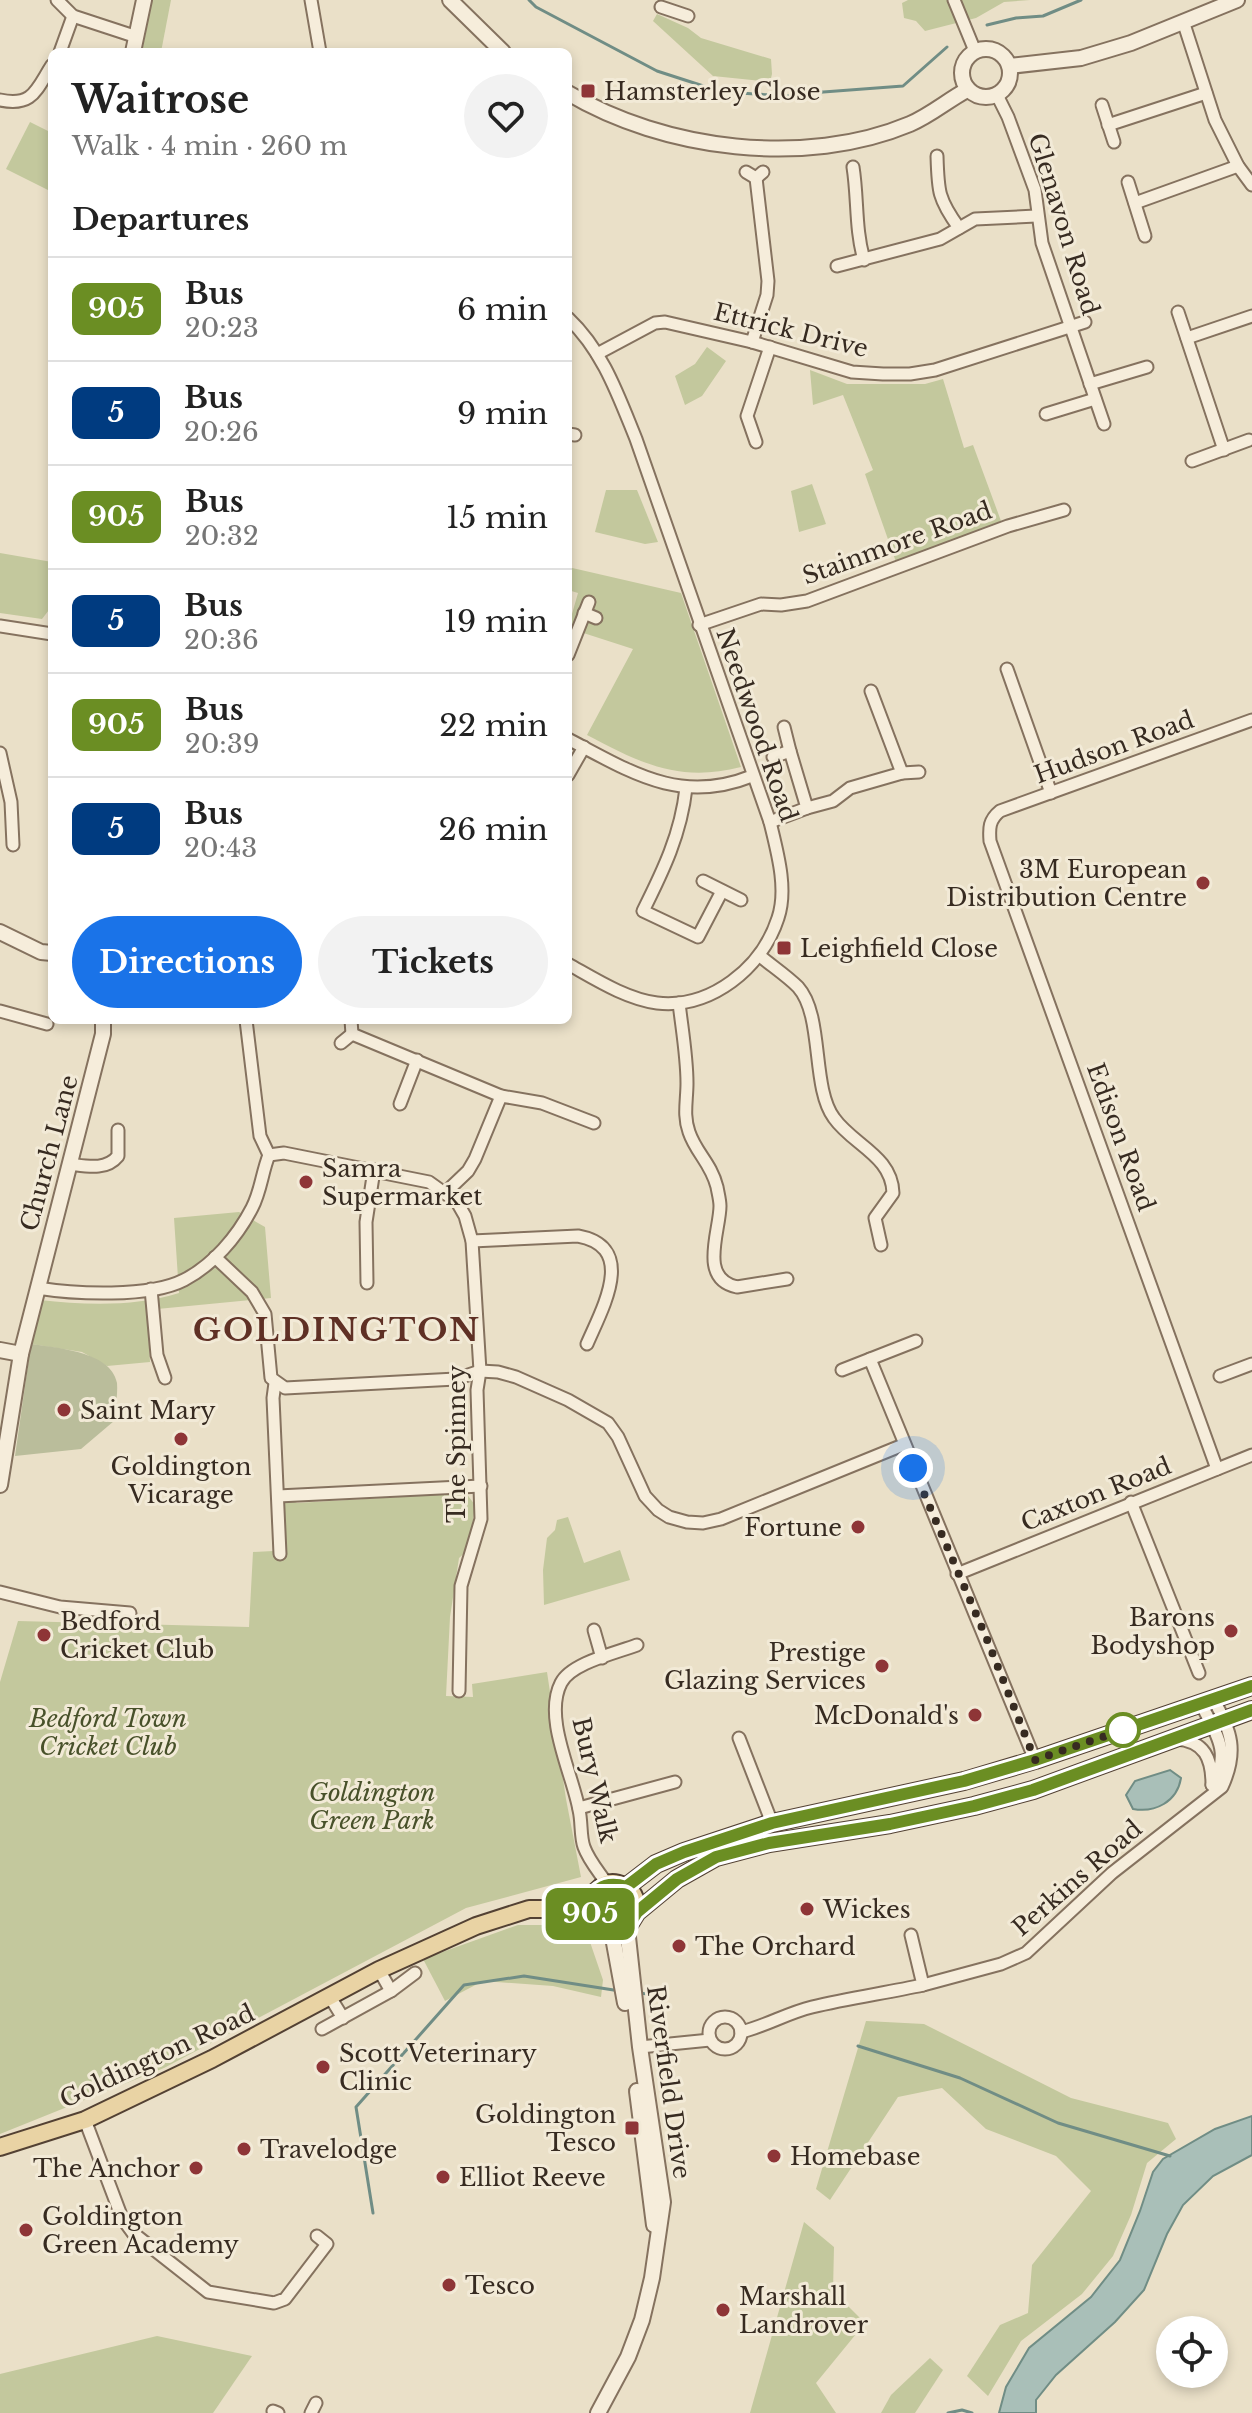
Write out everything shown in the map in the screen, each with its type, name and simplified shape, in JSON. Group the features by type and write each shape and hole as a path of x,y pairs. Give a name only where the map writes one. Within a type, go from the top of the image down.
{"main road":[{"path":"626,1887 656,1864 772,1823 964,1781 1252,1686"},
{"path":"637,1912 633,1894 626,1887 607,1884 592,1894 591,1919 601,1929 622,1938 637,1912 677,1879 716,1857 769,1843 890,1824 1033,1790 1252,1710"},
{"name":"Goldington Road","path":"0,2147 85,2120 212,2059 379,1970 476,1926 529,1909 589,1909"}],"street":[{"path":"57,0 73,16 135,44 144,0"},
{"path":"311,0 319,48"},
{"path":"450,0 499,48"},
{"path":"954,0 975,51"},
{"path":"1010,66 1081,58 1131,43 1237,0"},
{"path":"661,7 676,6 688,16"},
{"path":"61,48 73,16"},
{"path":"1183,21 1215,120 1238,166 1252,185"},
{"path":"986,48 999,52 1010,66 1011,77 1006,88 997,95 988,98 967,90 962,80 963,65 975,51 986,48"},
{"path":"0,100 16,103 31,98 48,71"},
{"path":"572,95 625,120 684,140 747,147 811,146 858,140 933,113 967,90"},
{"path":"1108,125 1206,93"},
{"name":"Glenavon Road","path":"997,95 1035,190 1036,216 1042,243 1095,399 1105,416"},
{"path":"1102,105 1114,142"},
{"path":"937,156 942,204 959,228"},
{"path":"1135,203 1238,166"},
{"path":"853,167 850,182 857,235 864,260"},
{"path":"752,342 767,295 768,281 755,174"},
{"path":"1128,182 1145,236"},
{"path":"837,266 893,250 921,246 975,219 1036,216"},
{"path":"1178,312 1224,450"},
{"path":"1187,338 1252,316"},
{"name":"Needwood Road","path":"572,322 584,333 613,380 636,439 770,822 780,872 781,899 779,917 760,956 726,986 679,1003 641,999 572,966"},
{"name":"Ettrick Drive","path":"597,354 655,323 681,325 752,342 852,372 910,374 959,363 1085,322"},
{"path":"756,442 747,416 770,347"},
{"path":"1090,384 1147,367"},
{"path":"1046,414 1095,399"},
{"path":"1192,461 1249,440"},
{"name":"Stainmore Road","path":"699,625 761,604 807,601 1008,526 1064,510"},
{"path":"572,644 590,611"},
{"path":"0,626 48,633"},
{"path":"1007,669 1051,793"},
{"path":"871,691 902,773"},
{"name":"Hudson Road","path":"992,818 1000,811 1252,720"},
{"path":"784,727 807,808"},
{"path":"572,741 662,784 712,788 752,776"},
{"path":"572,768 584,747"},
{"path":"773,757 790,751"},
{"path":"1,760 11,802 13,845"},
{"path":"770,822 833,801 850,788 902,773 919,772"},
{"path":"686,788 674,848 643,911 698,937 722,891"},
{"name":"Edison Road","path":"992,818 990,841 1217,1469"},
{"path":"703,881 741,900"},
{"path":"0,932 48,953"},
{"path":"760,956 799,988 807,1003 826,1101 833,1117 882,1162 888,1173 893,1193 875,1218 881,1245"},
{"path":"679,1003 687,1085 685,1114 690,1135 710,1165 720,1206 714,1238 716,1267 721,1279 729,1286 787,1279"},
{"path":"0,1011 47,1024"},
{"name":"Church Lane","path":"0,1485 21,1354 103,1034 103,1024"},
{"path":"37,1288 86,1294 151,1289 182,1281 215,1257 236,1235 252,1208 269,1155 260,1136 246,1024"},
{"path":"351,1024 352,1034"},
{"path":"341,1043 352,1034"},
{"path":"352,1034 501,1096 542,1103 594,1123"},
{"path":"400,1104 417,1060"},
{"path":"269,1155 284,1153 374,1170 429,1182 446,1192 468,1171 475,1159 501,1096"},
{"path":"69,1164 105,1166 113,1163 118,1156 118,1130"},
{"path":"367,1283 366,1222 374,1170"},
{"name":"The Spinney","path":"446,1192 457,1202 465,1216 472,1241 480,1371 477,1390 481,1486 479,1529 461,1586 459,1691"},
{"path":"472,1241 578,1236 601,1244 609,1255 611,1280 608,1296 587,1344"},
{"path":"215,1257 252,1292 265,1314 271,1378 275,1383 285,1388 323,1387 456,1379 480,1371 516,1377 596,1414 608,1423 618,1437 645,1496 669,1517 687,1522 703,1523 721,1519 903,1445"},
{"path":"151,1289 157,1355 165,1378"},
{"path":"842,1370 916,1341"},
{"path":"0,1350 21,1354"},
{"path":"870,1359 1035,1760"},
{"path":"1220,1376 1252,1364"},
{"path":"275,1383 273,1398 280,1554"},
{"name":"Caxton Road","path":"957,1574 1252,1455"},
{"path":"278,1496 481,1486"},
{"path":"1131,1502 1199,1673"},
{"path":"0,1592 60,1607 130,1613"},
{"path":"594,1630 602,1658"},
{"name":"Bury Walk","path":"607,1884 584,1847 579,1808 557,1723 556,1702 561,1683 570,1673 637,1645"},
{"name":"Perkins Road","path":"741,2032 813,2006 923,1985 1016,1959 1026,1953 1112,1873 1222,1787 1230,1769 1232,1744 1207,1701"},
{"name":"Perkins Road","path":"1205,1800 1222,1766 1218,1722"},
{"path":"739,1738 772,1823"},
{"path":"1172,1739 1186,1740 1204,1750 1212,1765 1212,1785"},
{"path":"579,1808 675,1782"},
{"path":"911,1935 923,1985"},
{"name":"Riverfield Drive","path":"622,1938 657,2242"},
{"path":"379,1970 391,1991"},
{"name":"Riverfield Drive","path":"598,2413 628,2357 642,2320 663,2202 626,1972"},
{"path":"322,2029 391,1991 415,1973"},
{"path":"330,1997 343,2018"},
{"path":"722,2017 733,2019 741,2032 738,2042 726,2050 716,2047 710,2040 709,2028 722,2017"},
{"path":"640,2047 710,2040"},
{"path":"85,2120 122,2218 133,2233 208,2292 274,2303 285,2299 327,2244 317,2236"}],"green space":[{"path":"152,0 171,0 162,48 143,48"},
{"path":"908,0 1030,0 1004,2 976,18 925,31 916,21 904,18 902,3"},
{"path":"657,14 688,28 701,38 771,59 770,82 713,76 653,21"},
{"path":"30,122 48,131 48,190 6,169"},
{"path":"707,347 726,361 702,396 685,405 675,376 695,364"},
{"path":"810,370 847,384 925,384 943,379 964,448 973,445 1001,521 896,562 865,474 873,470 843,395 813,405"},
{"path":"812,484 826,524 799,532 791,491"},
{"path":"606,490 637,490 658,542 645,544 595,532"},
{"path":"0,553 48,561 48,611 42,619 0,613"},
{"path":"572,568 681,593 741,767 698,773 661,768 587,735 633,649 572,629 572,614 578,593 572,591"},
{"path":"239,1212 265,1227 271,1298 147,1310 150,1362 107,1366 82,1352 31,1344 40,1300 110,1304 145,1301 179,1293 174,1218"},
{"path":"31,1344 81,1353 105,1364 113,1372 117,1383 114,1421 81,1449 15,1456"},
{"name":"Goldington Green Park","path":"271,1490 297,1503 466,1493 475,1505 469,1549 459,1558 450,1617 446,1696 473,1697 472,1684 547,1672 581,1877 466,1908 164,2068 0,2134 0,1682 18,1621 249,1627 253,1552 273,1551"},
{"path":"568,1517 584,1563 620,1550 630,1580 544,1605 543,1570 547,1538 555,1530 557,1520"},
{"path":"518,1925 550,1925 582,1933 590,1942 603,1980 601,1997 553,1986 483,1981 445,2001 423,1959"},
{"path":"866,2021 924,2024 1071,2098 1168,2123 1176,2139 1147,2163 1131,2215 1113,2256 1082,2294 1021,2341 988,2396 967,2376 1000,2325 1028,2313 1032,2265 1091,2191 1056,2156 986,2129 942,2088 898,2097 830,2200 816,2189"},
{"path":"804,2222 834,2247 833,2291 865,2323 816,2383 836,2413 750,2413"},
{"path":"157,2336 252,2356 213,2413 0,2413 0,2374"},
{"path":"930,2358 943,2370 915,2413 881,2413 891,2395"}],"water":[{"path":"1170,1770 1181,1778 1175,1794 1157,1807 1133,1809 1126,1795 1135,1781"},
{"path":"1252,2116 1252,2155 1213,2176 1183,2205 1167,2234 1144,2290 1115,2322 1056,2375 1036,2400 1036,2413 999,2413 1006,2387 1029,2348 1091,2297 1120,2260 1153,2172 1163,2159 1215,2129"}],"waterway":[{"path":"529,0 536,7 657,71 722,92 803,97 810,93 903,86 947,47"},
{"path":"987,25 1043,16 1081,0"},
{"path":"373,2213 356,2107 464,1985 524,1976 620,1991"},
{"path":"639,1993 648,1994"},
{"path":"858,2046 960,2078 1058,2123 1170,2156"},
{"path":"948,2413 962,2410 972,2413"}],"bus line":[{"name":"905","path":"1252,1686 964,1781 772,1823 684,1852 656,1864 626,1887 614,1883 599,1888 592,1894 591,1919 601,1929 612,1932 627,1928 637,1912 677,1879 716,1857 769,1843 890,1824 1033,1790 1252,1710"}],"place":[{"name":"Hamsterley Close","path":"588,91"},
{"name":"3M European Distribution Centre","path":"1203,883"},
{"name":"Leighfield Close","path":"784,948"},
{"name":"Samra Supermarket","path":"306,1182"},
{"name":"Saint Mary","path":"64,1410"},
{"name":"Goldington Vicarage","path":"181,1439"},
{"name":"Fortune","path":"858,1527"},
{"name":"Barons Bodyshop","path":"1231,1631"},
{"name":"Bedford Cricket Club","path":"44,1635"},
{"name":"Prestige Glazing Services","path":"882,1666"},
{"name":"McDonald's","path":"975,1715"},
{"name":"Wickes","path":"807,1909"},
{"name":"The Orchard","path":"679,1946"},
{"name":"Scott Veterinary Clinic","path":"323,2067"},
{"name":"Goldington Tesco","path":"632,2128"},
{"name":"Travelodge","path":"244,2149"},
{"name":"Homebase","path":"774,2156"},
{"name":"The Anchor","path":"196,2168"},
{"name":"Elliot Reeve","path":"443,2177"},
{"name":"Goldington Green Academy","path":"26,2230"},
{"name":"Tesco","path":"449,2285"},
{"name":"Marshall Landrover","path":"723,2310"}],"district":[{"name":"GOLDINGTON","path":"337,1330"}],"route":[{"path":"913,1468 1035,1760 1129,1728 1123,1730"}],"park label":[{"name":"Bedford Town Cricket Club","path":"108,1732"}]}
